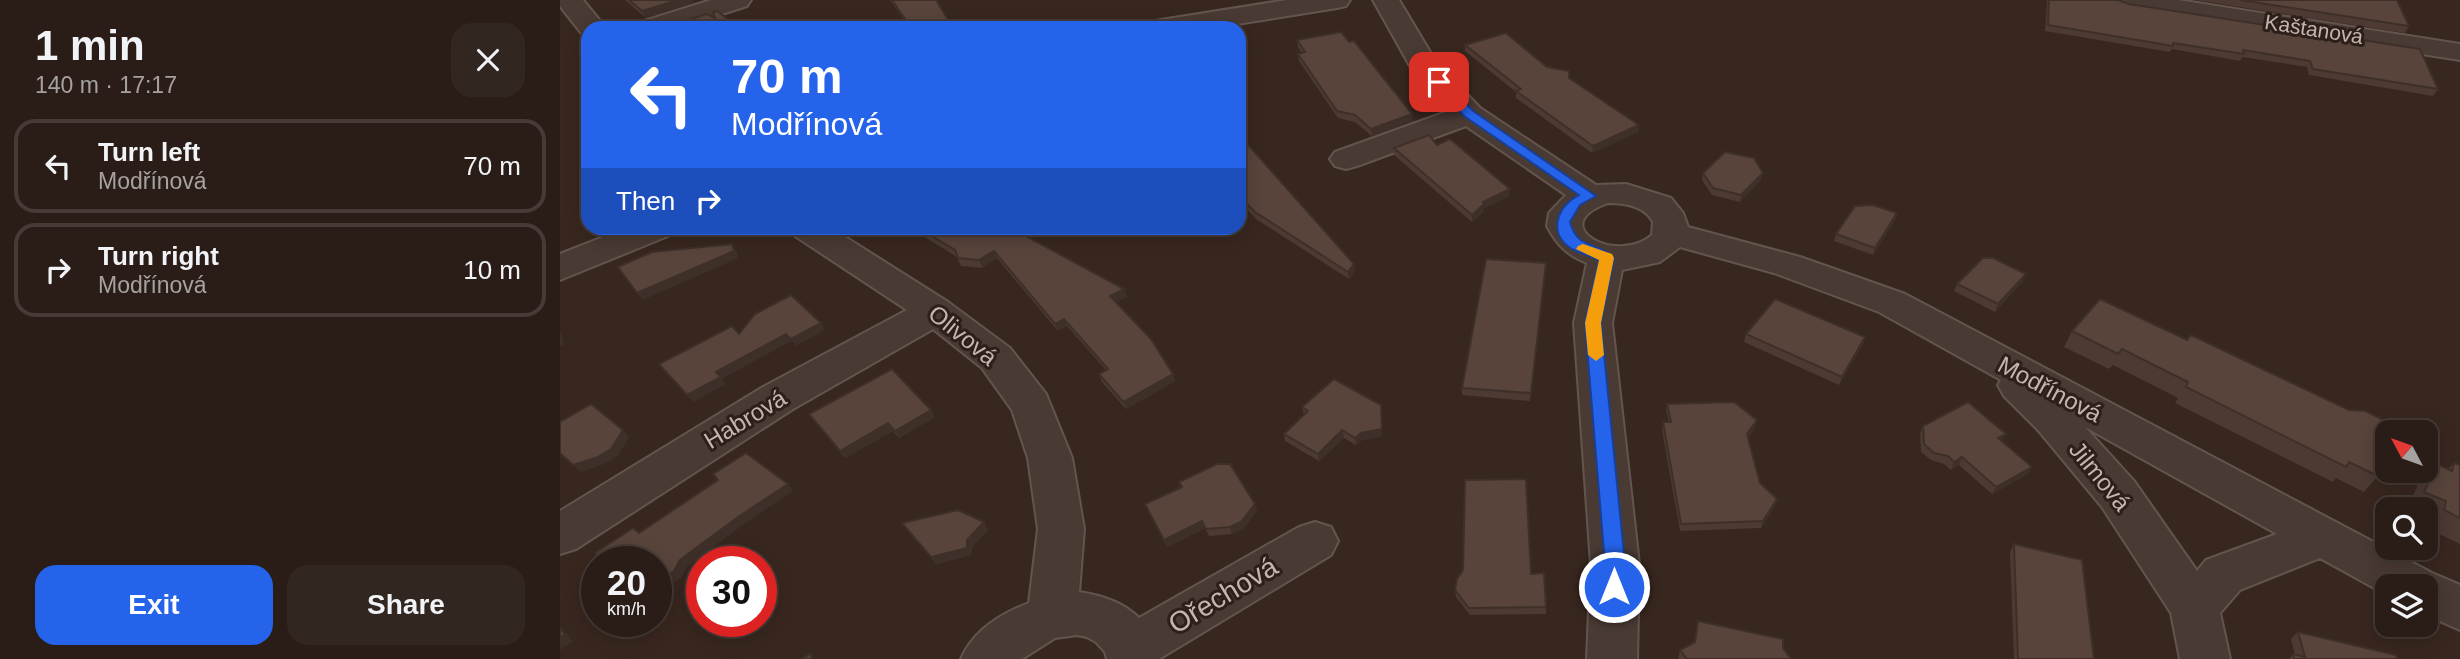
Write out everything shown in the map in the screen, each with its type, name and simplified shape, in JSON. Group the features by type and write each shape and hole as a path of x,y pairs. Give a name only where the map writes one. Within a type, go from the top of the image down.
{"street":[{"path":"569,0 586,21"},
{"path":"673,21 738,0"},
{"path":"1205,21 1337,0"},
{"path":"1386,0 1396,22 1424,66 1469,114 1589,196"},
{"name":"Kaštanová","path":"2127,0 2455,43"},
{"path":"1346,159 1469,114"},
{"path":"1622,192 1653,202 1664,211 1670,222 1670,233 1655,251 1632,258 1606,258 1575,244 1566,234 1563,222 1576,202 1589,196 1622,192"},
{"name":"Modřínová","path":"1670,233 1787,265 1892,303 2391,574"},
{"path":"560,268 639,235"},
{"name":"Olivová","path":"818,235 935,311 996,358 1031,405 1050,458 1061,529 1052,616"},
{"path":"1606,258 1593,323 1615,564 1612,659"},
{"name":"Habrová","path":"560,535 778,398 935,311"},
{"name":"Jilmová","path":"1992,358 2053,419 2118,494 2194,607 2205,659"},
{"path":"2194,607 2222,575 2322,537"},
{"name":"Ořechová","path":"1132,654 1315,541"},
{"path":"2438,598 2460,608"},
{"path":"986,659 1003,641 1027,626 1052,616 1078,614 1102,618 1120,631 1132,654"}],"building":[{"path":"629,0 678,0 642,11"},
{"path":"892,0 936,0 949,21 906,21"},
{"path":"2049,0 2118,0 2129,4 2420,49 2438,89 2313,69 2310,61 2243,50 2244,54 2173,43 2173,46 2048,25"},
{"path":"2240,0 2397,0 2409,26"},
{"path":"717,11 730,21 685,21 707,14 715,18 713,12"},
{"path":"1341,32 1349,42 1354,41 1412,114 1371,129 1355,115 1337,111 1298,54 1305,52 1297,40"},
{"path":"1506,33 1547,67 1569,71 1569,78 1639,125 1593,146 1516,91 1521,89 1465,45"},
{"path":"1429,135 1437,145 1450,139 1510,189 1483,202 1472,215 1394,148"},
{"path":"1246,143 1354,264 1348,272 1255,212 1246,203"},
{"path":"1725,152 1754,158 1763,173 1741,195 1713,188 1703,173"},
{"path":"1873,205 1897,213 1875,248 1836,234 1855,206"},
{"path":"930,235 1024,235 1124,289 1110,296 1151,339 1173,374 1123,402 1099,374 1108,369 1064,319 1055,324 994,251 979,260 958,258 955,250"},
{"path":"732,244 734,251 637,293 618,267 652,252"},
{"path":"1983,258 1993,258 2026,274 1998,304 1957,284"},
{"path":"1486,259 1546,263 1531,393 1462,388"},
{"path":"791,295 821,323 791,339 786,334 716,372 721,377 687,395 659,364 732,326 739,334 755,314"},
{"path":"1775,299 1865,337 1842,377 1746,334"},
{"path":"2100,299 2187,340 2191,335 2349,410 2365,411 2380,418 2382,420 2375,420 2375,475 2349,462 2346,467 2186,387 2188,382 2122,349 2118,354 2072,331"},
{"path":"892,369 931,410 895,431 888,423 840,451 809,414"},
{"path":"1334,379 1381,405 1382,429 1361,433 1355,438 1342,430 1318,454 1284,434 1308,411 1302,407"},
{"path":"1734,402 1757,420 1747,434 1760,483 1777,499 1763,521 1681,524 1663,422 1671,422 1667,404"},
{"path":"1968,402 2006,434 1998,438 2032,467 1996,487 1962,457 1954,462 1948,456 1934,453 1924,444 1923,426"},
{"path":"591,404 623,430 611,449 598,457 573,465 560,453 560,422"},
{"path":"746,453 788,484 699,546 686,546 686,556 672,572 672,546 606,546 633,528 639,533 718,480 713,474"},
{"path":"2454,463 2460,465 2460,518 2444,510 2446,501 2424,492 2428,483 2438,483 2438,464 2452,471"},
{"path":"1217,464 1230,464 1255,504 1241,522 1230,527 1206,529 1202,521 1164,540 1145,504 1182,487 1179,482"},
{"path":"1526,479 1531,574 1544,573 1546,607 1469,608 1455,590 1457,579 1463,570 1465,480"},
{"path":"958,510 984,522 967,540 967,548 931,557 902,523"},
{"path":"2014,544 2082,560 2094,659 2018,659"},
{"path":"1698,621 1783,639 1783,648 1791,659 1687,659 1680,650 1695,642"},
{"path":"2298,632 2396,655 2397,659 2294,659 2293,654 2305,657"}],"slow traffic":[{"path":"1583,249 1606,258 1593,323 1596,355"}],"route":[{"path":"1439,82 1469,114 1589,196 1576,202 1563,222 1566,234 1575,244 1589,253 1606,258 1593,323 1615,564 1614,587"}]}
